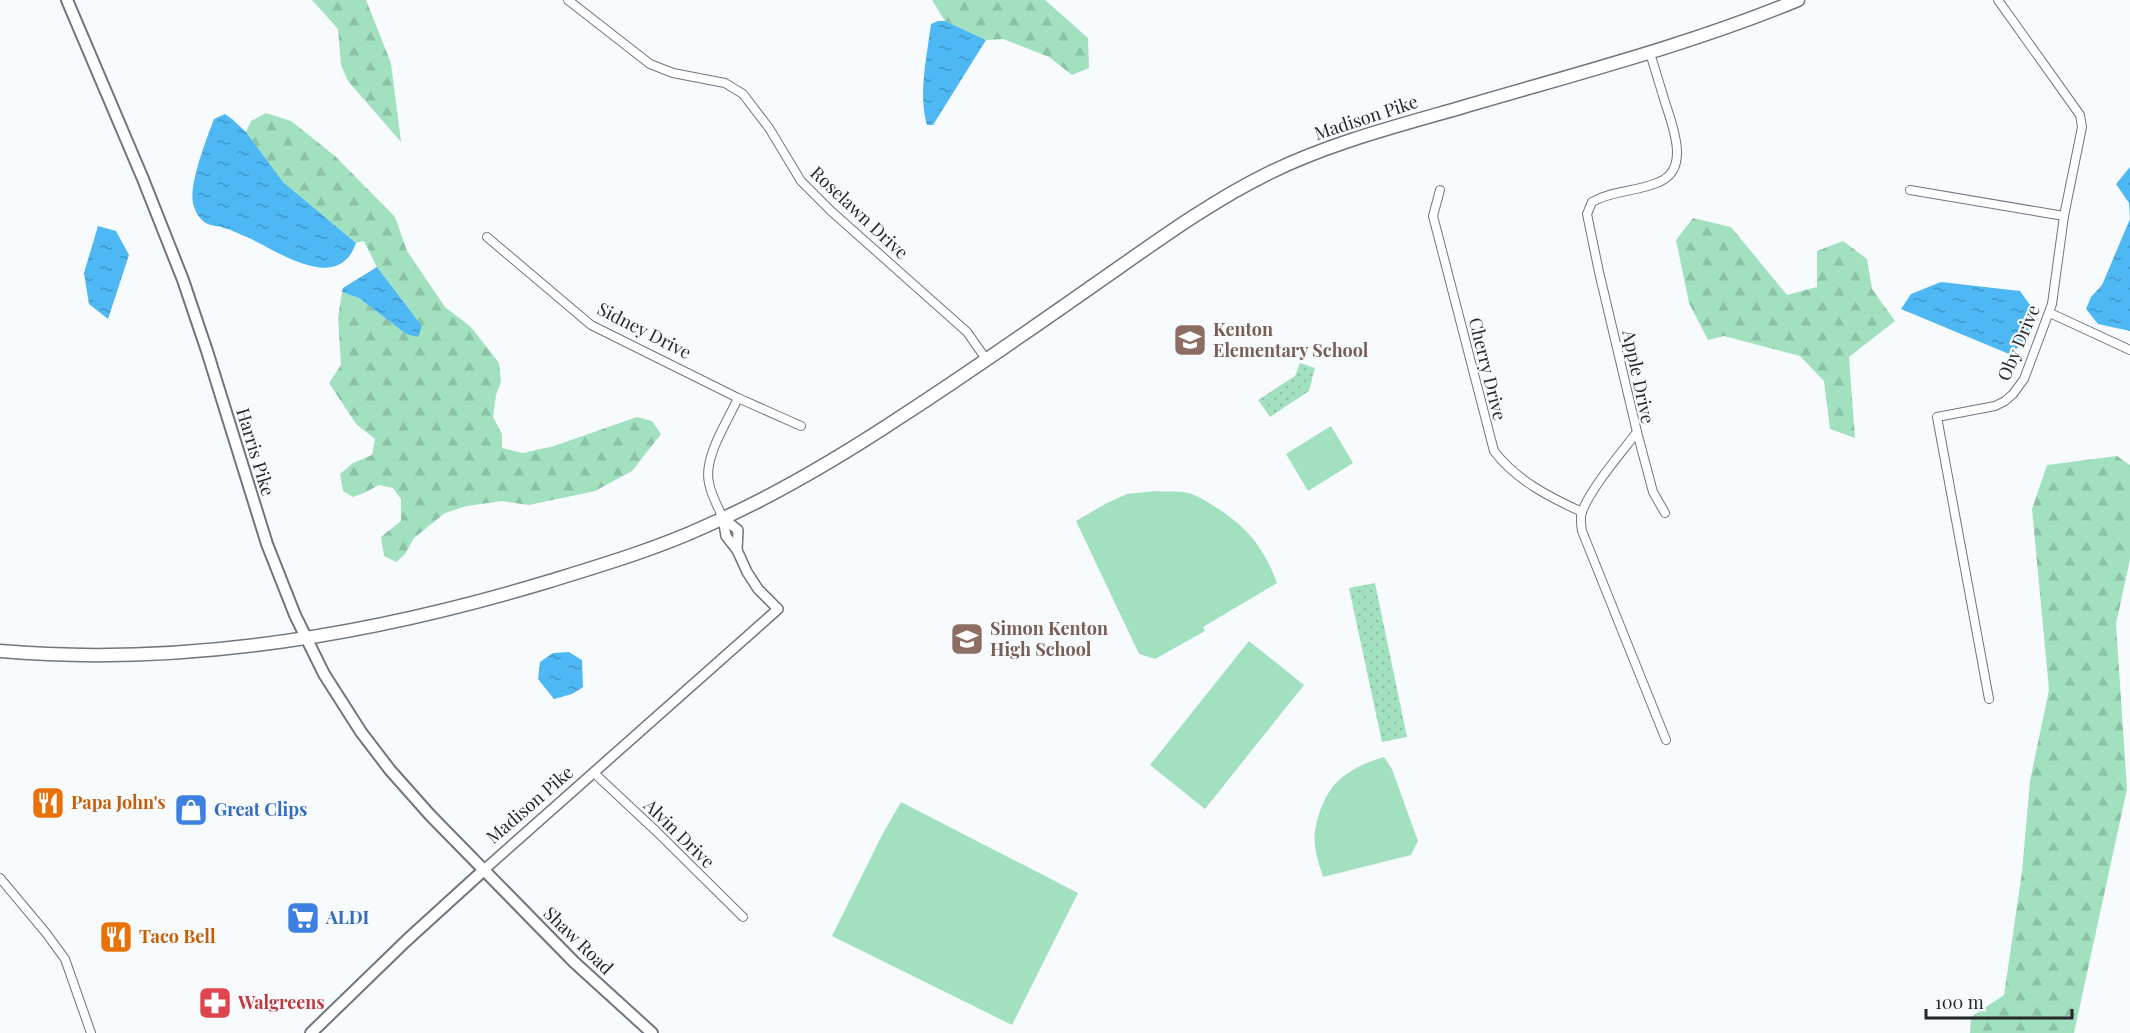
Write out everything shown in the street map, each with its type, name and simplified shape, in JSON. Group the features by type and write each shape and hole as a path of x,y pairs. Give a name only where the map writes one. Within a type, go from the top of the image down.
{"main road":[{"name":"Harris Pike","path":"67,0 183,280 267,544 306,639 324,674 361,732 390,770 430,815 485,869"},
{"name":"Madison Pike","path":"0,651 51,655 154,653 306,639 456,609 611,563 723,518 790,484 852,448 986,359 1184,222 1246,185 1299,159 1383,130 1748,21 1798,0"},
{"name":"Madison Pike","path":"311,1033 407,940 485,869"},
{"name":"Shaw Road","path":"485,869 574,962 651,1033"}],"street":[{"name":"Roselawn Drive","path":"568,0 650,64 673,73 725,83 743,94 769,128 801,181 831,211 967,332 986,359"},
{"name":"Oby Drive","path":"1989,699 1936,417 1995,406 2013,394 2024,379 2050,313 2064,216 2082,120 1998,0"},
{"name":"Apple Drive","path":"1582,512 1596,487 1637,432 1587,214 1592,202 1605,194 1660,182 1670,174 1676,164 1675,135 1650,52"},
{"name":"Cherry Drive","path":"1440,190 1433,216 1494,451 1512,472 1554,500 1582,512"},
{"path":"1910,190 2064,216"},
{"name":"Sidney Drive","path":"487,237 591,325 738,398 801,426"},
{"path":"2050,313 2130,350"},
{"path":"723,518 709,483 708,471 710,457 738,398"},
{"path":"1637,432 1653,492 1665,513"},
{"path":"1582,512 1582,531 1666,740"},
{"name":"Madison Pike","path":"485,869 778,609 758,589 737,550 726,536 723,518"},
{"name":"Alvin Drive","path":"594,773 743,917"},
{"path":"0,878 65,959 91,1033"}],"green space":[{"path":"312,0 366,0 391,63 401,142 348,81 341,65 338,29"},
{"path":"932,0 1045,0 1088,38 1089,68 1072,75 1049,57 1003,39 986,40 945,21"},
{"path":"266,113 291,121 335,156 395,217 407,251 445,307 471,327 499,363 501,382 496,395 493,417 502,434 502,448 523,453 554,446 637,417 652,421 661,434 632,471 595,491 529,505 502,501 467,506 445,513 414,538 405,554 396,562 384,556 381,537 401,521 401,499 393,488 379,485 353,497 343,491 340,474 353,463 372,455 375,439 356,424 329,383 341,365 338,318 342,292 359,298 406,334 422,326 377,267 364,241 356,243 283,182 246,132 251,121"},
{"path":"1693,218 1731,227 1787,295 1817,287 1817,251 1843,241 1867,259 1872,289 1895,321 1849,357 1855,438 1830,429 1824,381 1800,356 1724,336 1708,340 1689,303 1676,240"},
{"path":"1300,363 1315,368 1309,391 1270,417 1258,400 1295,376"},
{"path":"1331,426 1353,463 1308,491 1286,454"},
{"path":"2117,456 2130,465 2130,559 2116,624 2127,789 2074,1033 1970,1033 1971,1017 2004,995 2022,872 2030,781 2049,690 2032,509 2047,465"},
{"path":"1155,491 1192,494 1205,500 1238,523 1260,549 1277,583 1203,627 1205,631 1155,659 1139,654 1076,521 1127,494"},
{"path":"1375,583 1407,737 1382,742 1349,588"},
{"path":"1249,641 1304,685 1205,809 1150,765"},
{"path":"1384,757 1392,769 1418,841 1411,855 1323,877 1316,853 1315,829 1328,794 1343,777 1360,766"},
{"path":"901,802 1078,893 1012,1025 832,936"}],"water":[{"path":"945,21 986,40 933,125 927,125 923,101 924,75 931,24"},
{"path":"225,114 246,132 283,182 356,243 347,258 336,266 322,268 306,265 231,230 203,221 193,203 192,194 196,173 214,119"},
{"path":"2130,167 2130,219 2129,203 2116,184"},
{"path":"2130,219 2130,331 2098,324 2086,309 2091,297 2102,285"},
{"path":"98,226 116,231 129,255 108,319 89,304 84,273"},
{"path":"377,267 422,326 418,337 406,334 359,298 342,292 343,288"},
{"path":"1941,282 2020,291 2030,305 2031,327 2023,344 2009,354 1901,309 1911,294"},
{"path":"569,652 582,660 583,687 572,694 554,699 538,679 540,662 553,653"}],"place":[{"name":"Kenton Elementary School","path":"1190,340"},
{"name":"Simon Kenton High School","path":"967,639"},
{"name":"Papa John's","path":"48,803"},
{"name":"Great Clips","path":"191,810"},
{"name":"ALDI","path":"303,918"},
{"name":"Taco Bell","path":"116,937"},
{"name":"Walgreens","path":"215,1003"}]}
